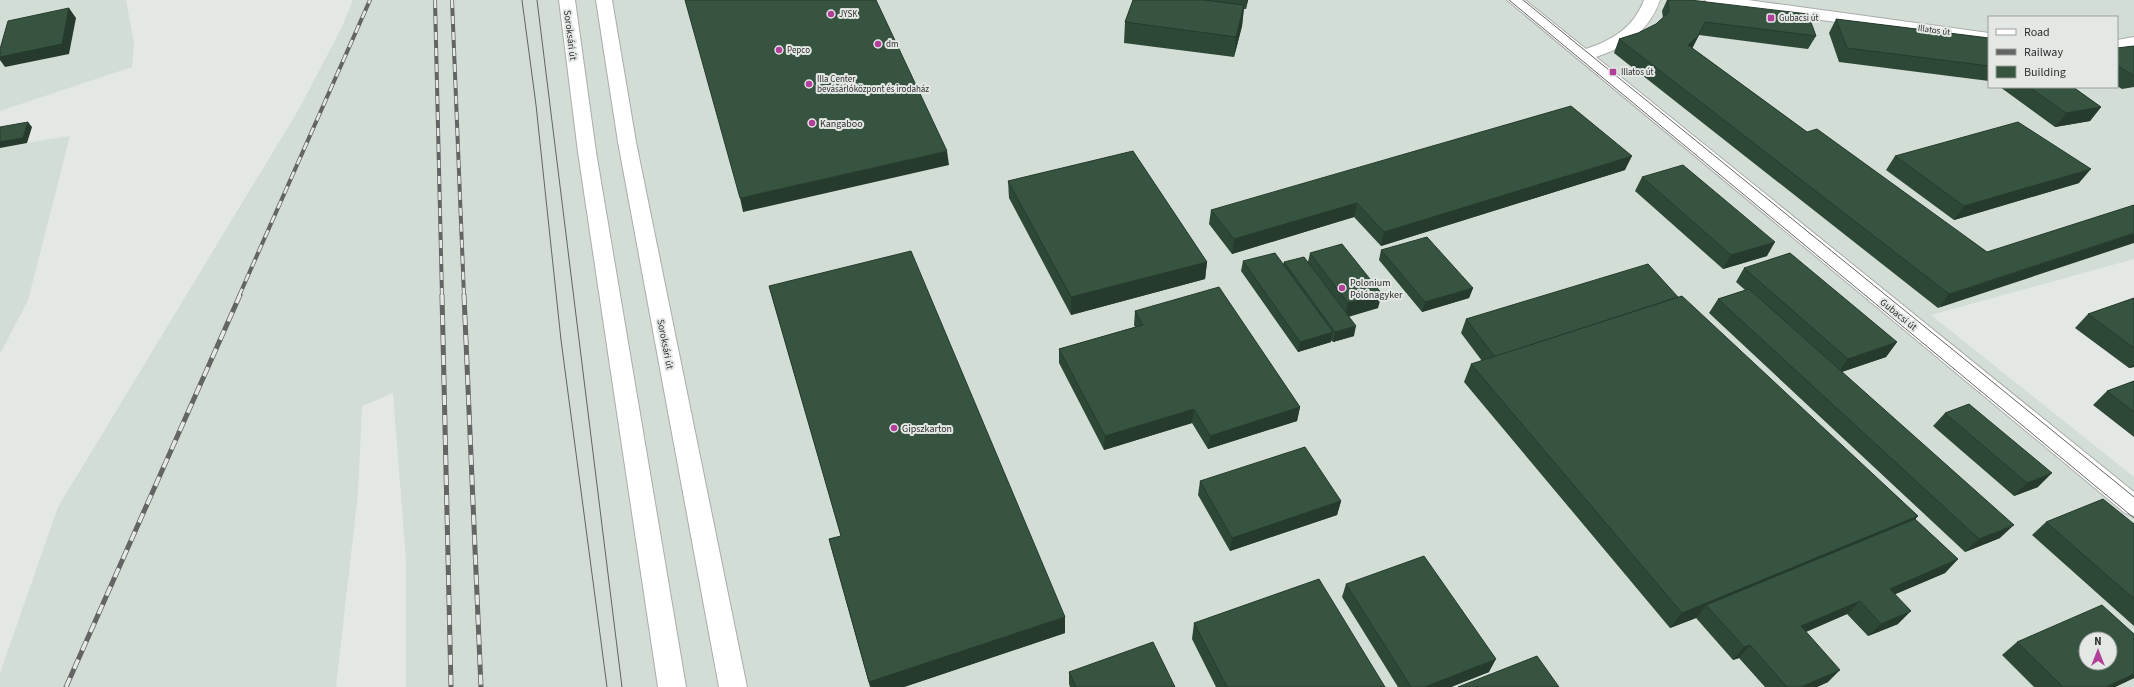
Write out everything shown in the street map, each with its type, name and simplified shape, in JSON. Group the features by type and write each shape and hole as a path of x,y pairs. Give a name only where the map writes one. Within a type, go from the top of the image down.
{"main road":[{"name":"Soroksári út","path":"567,0 588,160 672,687"},
{"name":"Soroksári út","path":"604,0 627,142 733,687"},
{"name":"Gubacsi út","path":"1515,0 2134,506"},
{"path":"1583,56 1613,46 1634,33 1648,13 1652,0"},
{"name":"Illatos út","path":"1712,0 1988,38"},
{"path":"2118,45 2134,42"}],"shaded area":[{"path":"0,0 126,0 134,44 132,67 0,111"},
{"path":"353,0 2134,0 2134,259 1931,315 2134,477 2134,687 406,687 406,561 393,393 362,406 358,493 336,687 0,687 0,673 58,507 299,109 342,27"},
{"path":"32,127 27,143 70,136 28,300 0,354 0,132"}],"building":[{"name":"Illa Center bevásárlóközpont és irodaház","path":"685,0 876,0 947,151 740,198"},
{"path":"1133,0 1204,0 1244,5 1236,37 1125,22"},
{"path":"1668,0 1690,0 1808,14 1816,36 1705,22 1698,36 1688,45 1807,132 1817,129 1987,252 2134,205 2134,233 1949,294 1619,39 1638,33 1656,24 1669,12"},
{"path":"69,8 62,44 0,57 0,49 8,21"},
{"path":"1836,19 1988,38 1988,66 1847,48"},
{"path":"2134,46 2134,75 2118,66 2118,48"},
{"path":"2030,88 2074,88 2101,107 2066,113"},
{"path":"1571,106 1632,156 1384,232 1357,203 1234,239 1211,210"},
{"path":"28,122 23,138 0,142 0,127"},
{"path":"2018,122 2091,169 1964,206 1895,156"},
{"path":"1133,151 1207,262 1071,297 1008,181"},
{"path":"1683,165 1775,242 1731,255 1642,177"},
{"path":"1427,237 1473,288 1425,302 1381,250"},
{"path":"1342,244 1382,294 1348,303 1310,253"},
{"name":"Gipszkarton","path":"911,251 1065,617 869,682 829,539 841,536 769,286"},
{"path":"1275,253 1333,332 1300,342 1243,261"},
{"path":"1790,253 1897,342 1848,359 1744,268"},
{"path":"1304,257 1356,326 1335,332 1284,262"},
{"path":"1648,264 1678,297 1495,357 1466,319"},
{"path":"1219,287 1300,407 1210,436 1194,409 1105,436 1059,349 1143,325 1135,311"},
{"path":"1749,289 2014,525 1979,539 1718,299"},
{"path":"1682,296 1918,516 1682,613 1471,364"},
{"path":"2134,298 2134,348 2088,314"},
{"path":"2134,381 2134,412 2107,391"},
{"path":"1969,404 2052,473 2027,483 1945,413"},
{"path":"1305,447 1341,501 1232,538 1200,481"},
{"path":"2103,499 2134,524 2134,599 2046,522"},
{"path":"1915,519 1958,559 1890,589 1911,611 1881,624 1860,601 1801,626 1840,670 1801,687 1787,687 1750,645 1744,647 1706,605"},
{"path":"1424,556 1496,659 1425,687 1411,687 1346,584"},
{"path":"1319,579 1385,687 1227,687 1194,623"},
{"path":"2102,605 2134,634 2134,674 2106,687 2063,687 2017,642"},
{"path":"1153,642 1175,687 1076,687 1069,672"},
{"path":"1537,656 1559,687 1458,687"}],"tram line":[{"path":"522,0 536,105 561,340 607,687"},
{"path":"537,0 622,687"},
{"path":"1509,0 2134,518"},
{"path":"1523,0 2134,497"}],"railway":[{"path":"239,296 370,0"},
{"path":"435,0 442,296"},
{"path":"452,0 464,296"},
{"path":"66,687 240,295"},
{"path":"442,295 451,687"},
{"path":"464,295 481,687"}],"place":[{"name":"JYSK","path":"831,14"},
{"name":"Gubacsi út","path":"1771,18"},
{"name":"dm","path":"878,44"},
{"name":"Pepco","path":"779,50"},
{"name":"Illatos út","path":"1613,72"},
{"name":"Illa Center bevásárlóközpont és irodaház","path":"809,84"},
{"name":"Kangaboo","path":"812,123"},
{"name":"Polonium Pólónagyker","path":"1342,288"},
{"name":"Gipszkarton","path":"894,428"}]}
